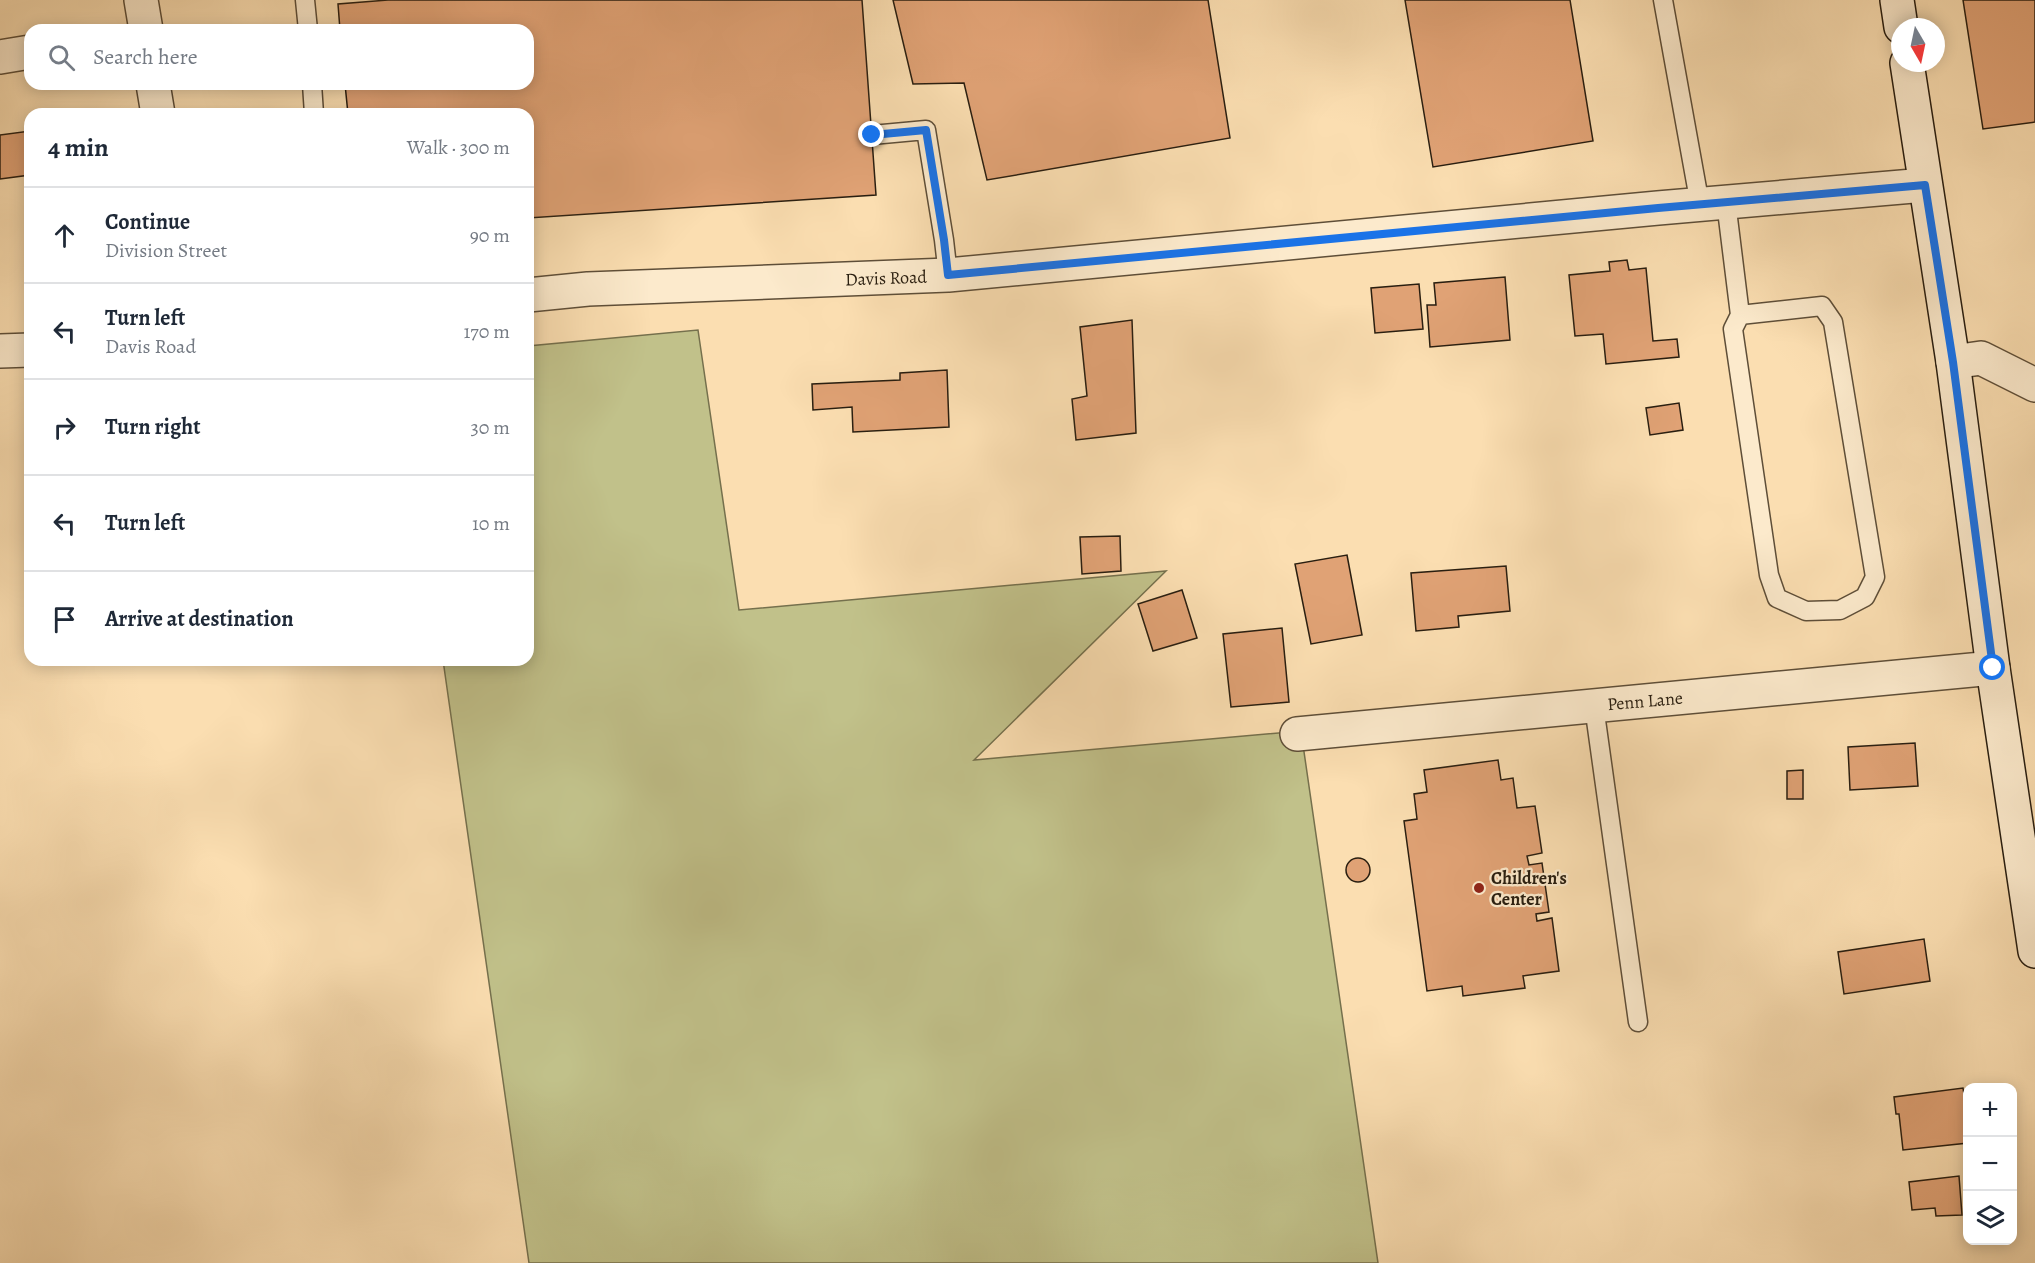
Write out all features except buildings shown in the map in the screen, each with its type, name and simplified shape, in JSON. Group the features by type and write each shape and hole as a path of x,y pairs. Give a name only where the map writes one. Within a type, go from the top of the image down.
{"street":[{"path":"141,0 145,24"},
{"path":"1897,0 1900,18"},
{"path":"0,57 24,53"},
{"path":"1908,72 1953,362 1993,668 2035,951"},
{"path":"154,90 157,108"},
{"name":"Davis Road","path":"534,294 588,289 948,275 1925,185"},
{"path":"0,351 24,350"},
{"path":"1953,362 1981,358 2035,385"},
{"name":"Penn Lane","path":"1298,734 1993,668"}],"lane":[{"path":"305,0 307,24"},
{"path":"1663,0 1740,315 1733,329 1769,575 1777,598 1806,611 1840,610 1865,597 1875,577 1833,322 1822,306 1740,315"},
{"path":"312,90 314,108"},
{"path":"872,135 926,130 948,275"},
{"path":"1594,706 1638,1022"}],"green space":[{"path":"698,330 739,610 1166,571 974,760 1301,731 1378,1263 529,1263 444,666 534,666 534,345"}],"place":[{"name":"Children's Center","path":"1479,888"}],"route":[{"path":"872,135 926,130 948,275 1925,185 1953,362 1993,668"}]}
